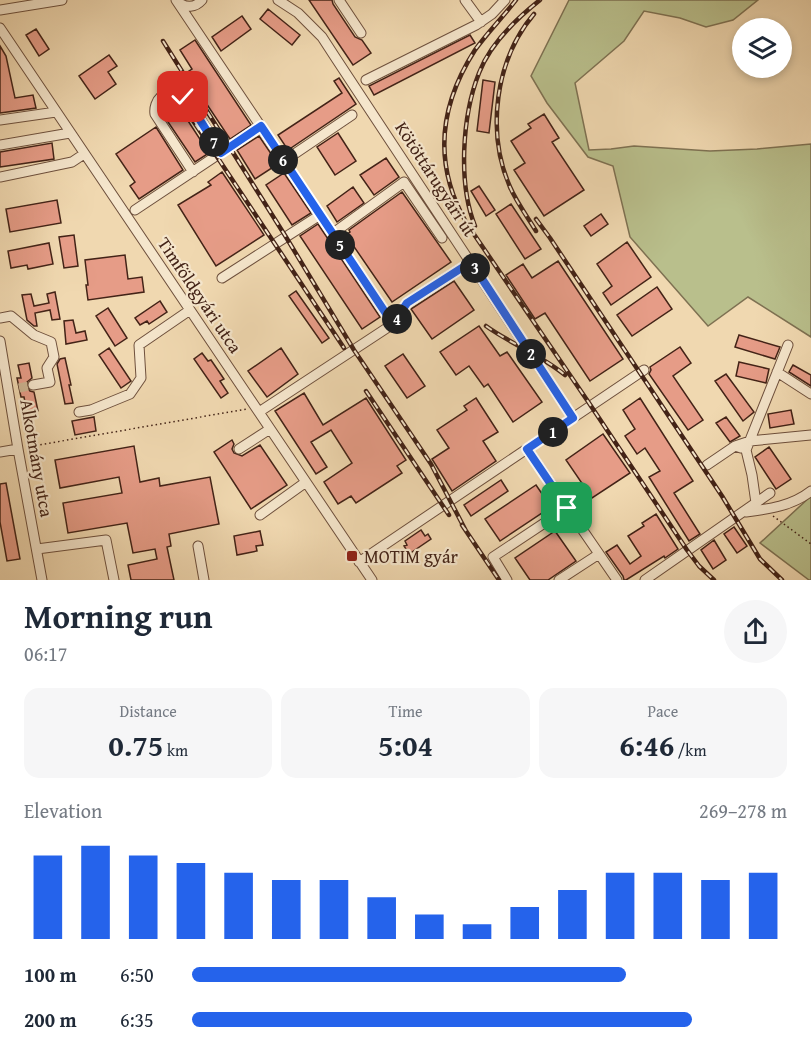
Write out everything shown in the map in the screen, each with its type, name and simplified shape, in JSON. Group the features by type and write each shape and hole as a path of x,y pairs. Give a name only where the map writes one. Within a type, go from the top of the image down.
{"street":[{"path":"0,10 62,0"},
{"path":"176,0 189,7 196,6 202,0"},
{"path":"176,0 393,324"},
{"name":"Kötöttárugyári út","path":"278,0 298,13 322,37 573,418"},
{"path":"339,0 361,33"},
{"path":"465,0 481,22"},
{"path":"366,80 481,22 505,0"},
{"name":"Timföldgyári utca","path":"0,28 258,410 369,579"},
{"path":"193,172 156,114 156,104 161,96 170,92 186,100 221,153"},
{"path":"0,120 56,112"},
{"path":"284,161 352,115"},
{"path":"135,210 261,126"},
{"path":"0,145 70,133"},
{"path":"0,177 72,162 84,154"},
{"path":"332,234 404,182 442,238"},
{"path":"222,278 320,215"},
{"path":"258,410 393,324 407,303 471,262"},
{"path":"78,412 91,410 130,394 141,378 139,345 190,310"},
{"path":"0,318 11,316 34,334 51,342 54,357 47,368 50,382 33,385"},
{"name":"Alkotmány utca","path":"0,341 42,580"},
{"path":"756,503 746,450 788,345"},
{"path":"359,562 644,370"},
{"path":"777,372 811,394"},
{"path":"8,391 19,388"},
{"path":"240,449 270,429"},
{"path":"707,465 735,446 750,441 811,435"},
{"path":"735,446 746,450"},
{"path":"0,452 18,449"},
{"path":"527,449 617,580"},
{"path":"260,515 306,482"},
{"path":"743,512 774,508 803,497 811,491"},
{"path":"645,580 770,493"},
{"path":"507,580 493,557 567,508"},
{"path":"37,549 106,540 114,580"},
{"path":"198,546 204,580"},
{"path":"559,580 599,554"}],"path":[{"path":"18,449 258,410"},
{"path":"766,509 773,517 811,544"}],"green space":[{"path":"569,0 758,0 732,20 706,27 680,18 644,11 624,41 575,83 589,150 634,146 710,151 811,144 811,337 748,297 708,326 630,237 613,166 588,157 547,103 531,76"},
{"path":"811,496 811,580 809,580 760,543"}],"building":[{"path":"309,0 332,0 355,37 362,40 371,53 353,65"},
{"path":"268,9 300,35 292,45 260,19"},
{"path":"242,16 251,29 221,51 212,37"},
{"path":"36,29 49,49 39,56 26,35"},
{"path":"470,35 475,43 374,95 369,86"},
{"path":"195,40 251,125 230,139 186,73 192,69 180,50"},
{"path":"0,46 6,56 15,98 33,95 36,108 0,113"},
{"path":"109,55 117,66 108,72 116,84 95,99 79,76"},
{"path":"339,78 356,104 288,150 278,135 342,93 334,81"},
{"path":"483,80 495,82 489,133 477,131"},
{"path":"179,107 209,153 195,162 164,116"},
{"path":"544,114 559,138 552,142 584,190 544,216 514,170 525,163 511,141 531,128 528,124"},
{"path":"156,127 183,170 139,199 130,186 135,182 116,154"},
{"path":"338,133 356,161 335,175 317,147"},
{"path":"259,136 278,164 255,179 237,150"},
{"path":"52,143 54,159 0,167 0,152"},
{"path":"386,158 399,177 374,195 360,175"},
{"path":"222,172 264,235 216,266 178,205 211,185 208,182"},
{"path":"284,173 311,213 292,225 266,185"},
{"path":"479,186 495,210 486,216 471,191"},
{"path":"353,187 364,203 337,222 327,206"},
{"path":"402,192 451,262 392,302 346,235 350,232 349,230"},
{"path":"57,200 61,223 10,232 6,209"},
{"path":"511,204 541,249 525,259 496,214"},
{"path":"601,214 608,224 591,236 584,226"},
{"path":"318,224 380,317 362,329 300,236"},
{"path":"74,235 78,266 64,268 59,237"},
{"path":"627,242 651,277 611,305 603,293 612,286 597,264"},
{"path":"49,243 53,264 28,269 27,265 11,268 8,251"},
{"path":"125,255 128,279 142,277 144,292 88,300 85,260"},
{"path":"558,261 623,359 590,381 545,313 535,319 506,275 523,264 532,278"},
{"path":"454,281 474,310 432,339 411,309"},
{"path":"657,287 672,309 632,336 617,315"},
{"path":"296,291 329,338 322,343 289,296"},
{"path":"55,292 60,319 52,320 50,310 35,313 37,326 34,326 27,320 22,295 31,294 34,306 49,303 47,294"},
{"path":"160,301 167,312 149,324 147,321 140,325 135,318"},
{"path":"108,308 127,338 115,346 96,316"},
{"path":"73,320 76,333 85,331 87,340 66,344 64,321"},
{"path":"479,326 500,356 507,352 542,402 513,422 488,384 484,387 469,366 456,375 440,352"},
{"path":"739,335 780,347 775,359 735,347"},
{"path":"680,347 691,363 673,376 703,420 688,430 649,374 650,367"},
{"path":"109,348 131,381 121,388 99,355"},
{"path":"281,348 298,374 267,397 248,371"},
{"path":"202,353 208,361 211,360 224,379 220,381 228,393 221,398 194,359"},
{"path":"403,354 425,386 407,398 385,366"},
{"path":"65,358 73,403 65,404 57,364 60,359"},
{"path":"739,362 769,369 766,383 736,376"},
{"path":"29,363 32,378 27,382 27,387 34,392 38,411 27,413 17,378 21,378 18,365"},
{"path":"793,365 811,375 811,386 789,372"},
{"path":"726,374 754,412 743,421 715,381"},
{"path":"304,393 323,425 366,398 406,460 397,466 402,473 356,503 351,496 338,504 324,482 352,463 331,430 311,442 327,467 316,474 275,411"},
{"path":"476,398 498,432 483,441 496,461 452,491 432,459 449,448 437,430 467,410 464,406"},
{"path":"640,398 693,481 674,493 700,534 689,541 649,477 660,471 645,448 637,454 625,436 635,429 623,410"},
{"path":"791,410 794,424 770,428 768,414"},
{"path":"94,417 96,431 75,435 72,421"},
{"path":"726,417 740,436 730,442 716,423"},
{"path":"603,434 630,473 592,498 566,460"},
{"path":"232,440 234,453 242,456 260,445 287,485 251,509 214,452"},
{"path":"134,446 140,482 159,478 160,486 210,477 219,524 169,534 171,546 167,547 174,580 131,580 128,565 157,559 155,549 133,553 127,523 68,533 63,503 122,493 119,477 60,488 55,460"},
{"path":"769,447 791,479 776,489 755,457"},
{"path":"501,480 508,491 471,516 464,505"},
{"path":"6,483 20,559 7,561 0,522 0,484"},
{"path":"536,485 551,507 500,541 485,519"},
{"path":"656,514 678,549 624,580 606,552 617,545 630,564 641,556 628,536 644,526 642,523"},
{"path":"734,527 747,546 737,553 724,534"},
{"path":"421,530 431,539 409,554 404,546 407,545 405,541"},
{"path":"260,531 263,545 256,546 257,551 237,555 234,536"},
{"path":"555,531 576,561 548,580 530,580 515,558"},
{"path":"714,540 726,560 713,569 701,550"}],"tunnel":[{"path":"19,388 33,385"}],"railway":[{"path":"516,0 475,50 454,93 448,114 445,158 456,202 467,224 687,550 714,580"},
{"path":"475,226 466,190 464,170 466,129 473,90 484,62 497,42 522,15 540,0"},
{"path":"534,14 510,53 498,97 497,120 498,143 510,187 536,231"},
{"path":"163,41 354,350 431,464 466,531"},
{"path":"180,101 344,348"},
{"path":"536,219 722,496 760,559 782,580"},
{"path":"486,326 546,361 565,375"},
{"path":"366,391 449,515"},
{"path":"462,525 499,580"}],"place":[{"name":"MOTIM gyár","path":"352,556"}],"route":[{"path":"183,97 221,153 261,126 393,324 407,303 471,262 573,418 527,449 567,508"}]}
